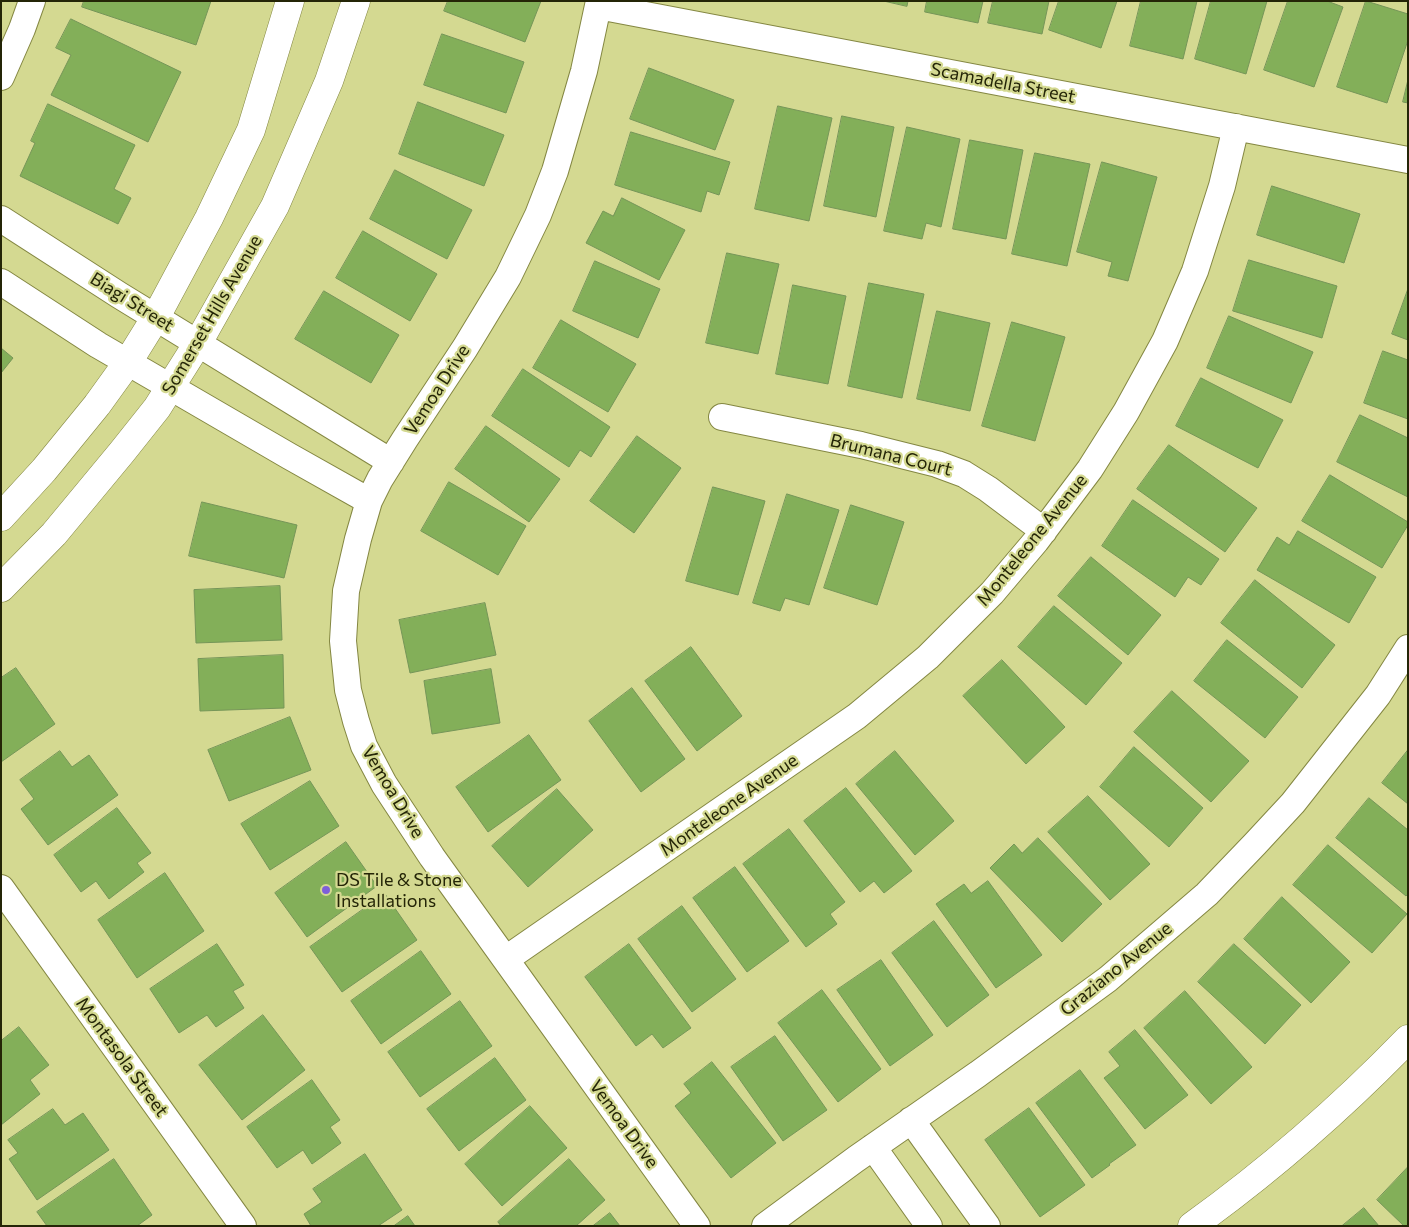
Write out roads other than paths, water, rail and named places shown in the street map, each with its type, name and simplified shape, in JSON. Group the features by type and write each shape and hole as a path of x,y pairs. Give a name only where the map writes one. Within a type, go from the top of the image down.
{"main road":[{"path":"1,517 44,470 97,404 128,362 156,317 209,218 251,130 290,1"},
{"name":"Somerset Hills Avenue","path":"1,588 54,534 122,452 157,408 198,343 275,206 329,82 356,1"},
{"path":"1192,1226 1265,1171 1317,1127 1372,1076 1408,1039"}],"street":[{"path":"1,78 32,1"},
{"name":"Scamadella Street","path":"598,3 1408,160"},
{"name":"Vemoa Drive","path":"598,3 584,71 555,172 538,215 508,277 465,348 380,479 369,501 346,591 344,641 348,690 356,721 364,746 384,784 432,857 697,1226"},
{"name":"Monteleone Avenue","path":"506,960 857,716 928,657 992,594 1044,531 1090,469 1126,412 1165,341 1195,271 1222,186 1236,127"},
{"name":"Biagi Street","path":"1,219 391,462"},
{"path":"1,282 98,345 369,501"},
{"name":"Brumana Court","path":"722,417 861,445 937,464 964,474 988,488 1044,531"},
{"name":"Graziano Avenue","path":"765,1226 1108,979 1207,894 1293,803 1378,695 1408,648"},
{"name":"Montasola Street","path":"1,889 243,1226"},
{"path":"911,1120 987,1226"},
{"path":"873,1147 929,1226"}],"place":[{"name":"DS Tile & Stone Installations","path":"326,890"}]}
